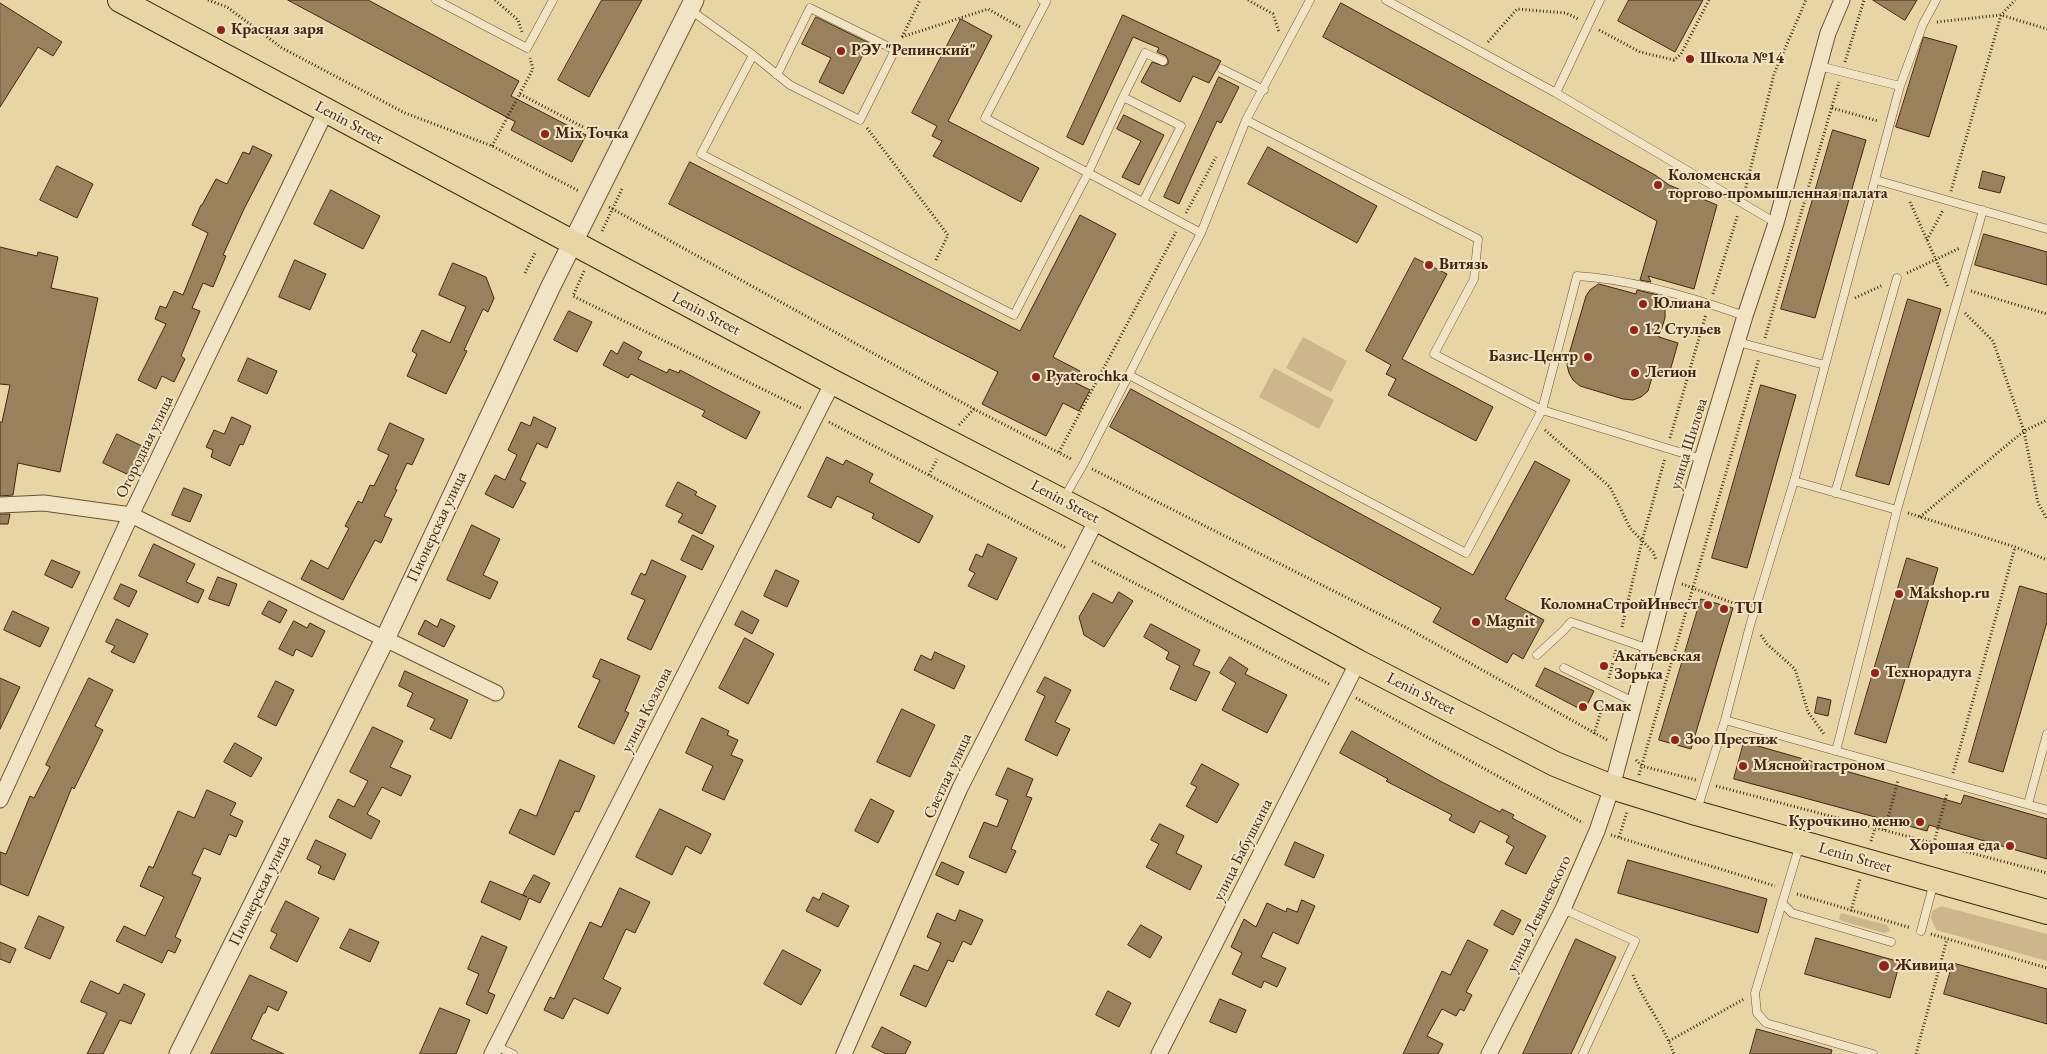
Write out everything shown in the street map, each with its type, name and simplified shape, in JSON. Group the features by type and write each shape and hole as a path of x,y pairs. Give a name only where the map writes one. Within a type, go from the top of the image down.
{"main road":[{"name":"Lenin Street","path":"120,0 834,382 1096,519 1358,662 1555,764 1612,786 1696,813 2047,912"}],"street":[{"name":"улица Шилова","path":"1612,786 1648,649 1702,458 1745,316 1776,223 1828,33 1839,1"},
{"name":"Пионерская улица","path":"179,1054 385,639 573,243 692,5"},
{"name":"Огородная улица","path":"0,800 131,515 326,111"},
{"name":"улица Козлова","path":"494,1050 834,382"},
{"path":"0,505 44,503 131,515 496,693"},
{"name":"Светлая улица","path":"844,1054 960,788 1096,519"},
{"name":"улица Бабушкина","path":"1159,1054 1358,662"},
{"name":"улица Леваневского","path":"1489,1054 1563,909 1597,831 1612,786"}],"lane":[{"path":"436,0 527,48 552,0"},
{"path":"1042,0 1046,2 985,118 1201,233"},
{"path":"1062,501 1083,465 1201,233 1246,120 1264,90 1310,0"},
{"path":"1386,0 1556,93 1776,223"},
{"path":"1556,93 1600,0"},
{"path":"1696,813 1794,481 1900,86 1923,24 1936,0"},
{"path":"692,5 776,75 790,85 860,120 895,50 810,8 776,75"},
{"path":"753,55 702,154 1014,316 1088,173 1145,52 1163,61"},
{"path":"1819,66 1900,86"},
{"path":"1222,69 1264,90"},
{"path":"1123,98 1181,126 1143,202"},
{"path":"1246,120 1478,239 1474,279 1434,354 1542,410 1702,458"},
{"path":"1876,180 2047,228"},
{"path":"1836,751 1897,510 1983,210"},
{"path":"1129,375 1466,553 1542,410 1576,276 1604,277 1710,303 1745,316"},
{"path":"1835,493 1897,278"},
{"path":"1738,342 1825,365"},
{"path":"1794,481 1897,510"},
{"path":"1537,655 1571,622 1648,649"},
{"path":"1564,668 1634,702"},
{"path":"1725,720 2047,810"},
{"path":"2028,804 2047,734"},
{"path":"1801,842 1755,993 1757,1013 1766,1023 1874,1054"},
{"path":"1921,931 1934,880"},
{"path":"1782,903 1792,913 1891,942"},
{"path":"1563,909 1635,941 1583,1054"},
{"path":"494,1050 513,1054"}],"path":[{"path":"208,0 227,7 282,48 405,113 492,146 613,209 974,408 1409,629 1594,734 1622,747 1642,766 2047,873"},
{"path":"492,146 533,69 518,20 495,0"},
{"path":"895,50 920,0"},
{"path":"1594,734 1607,688 1642,541 1693,356 1742,204 1774,74 1806,0"},
{"path":"1638,778 1864,0"},
{"path":"1927,240 1949,200 2001,15 2014,0"},
{"path":"902,37 988,9 1030,33"},
{"path":"1923,24 2001,15 2047,29"},
{"path":"520,94 604,138"},
{"path":"1832,108 1890,125"},
{"path":"860,120 948,236 930,272"},
{"path":"1904,188 1955,304 1994,341 2024,430 2038,503 2047,519"},
{"path":"602,231 613,209"},
{"path":"525,273 536,251"},
{"path":"573,296 586,268"},
{"path":"1960,288 2047,314"},
{"path":"957,428 974,408"},
{"path":"1542,410 1546,432 1610,487 1630,528 1653,552 1667,580 1692,587 1741,606 1767,644 1795,669 1808,712 1836,751"},
{"path":"1920,517 2024,430 2047,420"},
{"path":"929,476 940,454"},
{"path":"1897,510 2015,547 2047,560"},
{"path":"1934,843 2015,547"},
{"path":"1885,830 1901,769"},
{"path":"1619,837 1628,809"},
{"path":"1597,831 2047,968"},
{"path":"1916,1054 1947,938"},
{"path":"1627,960 1639,989 1669,1040 1674,1054"},
{"path":"1669,1040 1755,993"}],"shaded area":[{"path":"1303,337 1347,361 1331,392 1286,368"},
{"path":"1274,368 1334,400 1319,429 1259,397"},
{"path":"1941,906 2047,934 2047,961 1936,930 1931,918 1932,911"},
{"path":"1841,913 1887,925 1890,931 1884,933 1842,921 1839,919"}],"building":[{"path":"288,0 368,0 519,81 511,96 586,135 572,162 511,130 515,122"},
{"path":"602,0 642,0 589,97 558,80"},
{"path":"1629,0 1703,0 1675,52 1618,21"},
{"path":"1873,0 1917,0 1905,20"},
{"path":"0,3 62,42 53,56 38,47 0,107"},
{"path":"1341,3 1655,175 1669,185 1717,205 1694,289 1648,276 1651,282 1640,280 1657,221 1323,37"},
{"path":"1123,15 1221,61 1209,83 1193,76 1180,102 1141,82 1152,62 1164,66 1168,64 1168,60 1166,56 1157,52 1159,48 1133,37 1083,145 1067,137"},
{"name":"РЭУ \"Репинский\"","path":"816,17 869,43 843,94 819,82 831,58 802,44"},
{"path":"961,19 992,36 948,121 1039,168 1021,202 933,156 942,141 932,136 937,126 912,113"},
{"path":"1924,37 1957,46 1929,137 1896,127"},
{"path":"1219,77 1239,87 1221,123 1217,121 1179,204 1164,197"},
{"path":"1124,115 1164,135 1139,185 1122,177 1141,141 1117,129"},
{"path":"1833,130 1866,140 1815,318 1781,309"},
{"path":"253,146 272,155 223,255 226,256 213,287 203,283 192,308 200,311 181,356 185,359 174,382 162,376 156,389 138,380 166,324 155,319 160,306 166,308 174,291 183,295 208,233 192,225 216,179 227,184 243,152 249,154"},
{"path":"1268,147 1377,206 1357,243 1248,184"},
{"path":"690,162 1020,331 1080,215 1116,234 1053,357 1080,371 1074,382 1090,390 1079,411 1063,403 1046,436 982,404 998,372 669,204"},
{"path":"57,166 93,184 77,218 40,200"},
{"path":"1983,171 2005,177 2000,193 1979,188"},
{"path":"331,190 380,216 363,249 314,224"},
{"path":"1984,234 2047,252 2047,285 1975,265"},
{"path":"0,247 37,256 38,252 58,257 51,288 98,298 60,472 18,463 13,495 0,496 0,422 2,422 10,385 0,384"},
{"path":"1415,258 1447,274 1402,359 1493,407 1476,441 1388,395 1396,379 1386,374 1391,365 1366,351"},
{"path":"295,260 326,274 310,310 279,297"},
{"path":"453,263 486,277 494,298 488,312 483,309 464,350 467,351 446,394 407,376 417,354 412,351 422,330 450,343 466,307 439,295"},
{"path":"1599,284 1636,294 1637,290 1658,295 1665,309 1665,318 1659,337 1678,343 1668,378 1653,374 1648,391 1641,397 1633,400 1623,399 1580,386 1569,373 1567,365 1569,354 1586,296 1590,290"},
{"path":"1908,299 1941,309 1889,485 1856,476"},
{"path":"569,311 592,322 577,352 554,340"},
{"path":"624,342 642,352 638,359 667,373 669,369 679,373 680,370 760,412 746,439 702,416 705,411 631,374 628,378 603,365 611,350 617,354"},
{"path":"248,358 277,371 267,394 238,381"},
{"path":"1761,385 1796,395 1747,568 1712,558"},
{"path":"1131,389 1473,575 1535,461 1570,480 1505,599 1544,620 1523,659 1513,653 1507,663 1433,622 1441,608 1110,427"},
{"path":"232,417 251,426 243,445 240,444 230,466 211,457 213,450 206,447 214,430 224,434"},
{"path":"534,417 556,428 547,448 537,443 520,480 526,483 513,508 485,494 495,475 505,480 517,455 508,450 521,422 530,426"},
{"path":"390,423 424,439 412,465 407,463 395,489 397,490 384,516 392,519 381,543 375,540 343,600 301,579 311,560 328,569 349,528 345,526 358,501 362,503 370,485 374,486 389,455 378,450"},
{"path":"117,434 142,446 129,475 103,463"},
{"path":"827,457 843,465 846,460 873,474 869,482 933,516 919,543 872,518 874,514 837,496 831,508 808,497"},
{"path":"678,482 697,492 695,495 716,506 702,534 678,522 683,514 666,506"},
{"path":"184,488 202,495 190,522 172,515"},
{"path":"0,514 10,514 8,524 0,524"},
{"path":"472,525 500,539 483,575 498,582 490,599 447,580"},
{"path":"693,535 714,546 702,570 681,560"},
{"path":"154,544 195,564 186,582 204,590 198,603 139,576"},
{"path":"988,544 1017,558 997,600 968,586 975,573 969,570 976,554 982,557"},
{"path":"1907,558 1938,568 1886,743 1855,734"},
{"path":"52,560 80,572 72,588 45,575"},
{"path":"652,560 686,576 651,650 627,639 645,600 631,594 641,573 645,575"},
{"path":"776,570 799,581 787,607 764,596"},
{"path":"218,577 237,584 229,606 209,599"},
{"path":"121,584 137,591 129,607 114,599"},
{"path":"2020,586 2047,594 2047,622 2003,772 1969,762"},
{"path":"1119,592 1133,601 1104,647 1084,635 1079,617 1093,593 1112,603"},
{"path":"1701,599 1733,608 1691,749 1659,740"},
{"path":"269,601 287,610 280,623 262,614"},
{"path":"13,611 49,628 40,647 4,630"},
{"path":"742,611 759,620 752,634 735,625"},
{"path":"117,619 148,634 134,663 111,652 115,646 106,642"},
{"path":"441,619 455,626 444,647 418,634 425,620 437,627"},
{"path":"294,621 307,628 310,623 325,631 312,657 296,649 293,656 279,649"},
{"path":"1151,624 1200,650 1193,665 1210,672 1196,701 1170,689 1180,666 1166,659 1169,652 1144,637"},
{"path":"745,638 774,654 748,704 719,688"},
{"path":"935,652 965,666 954,689 914,670 921,655 931,660"},
{"path":"1230,657 1248,669 1245,674 1287,695 1267,733 1222,710 1236,683 1220,673"},
{"path":"601,659 640,676 625,711 629,713 614,744 578,727 600,680 593,677"},
{"path":"1545,668 1594,691 1584,711 1536,686"},
{"path":"405,671 468,700 451,739 430,729 435,719 407,706 413,693 399,686"},
{"path":"1045,677 1071,690 1055,722 1070,729 1057,756 1025,740 1045,696 1037,692"},
{"path":"0,678 20,687 0,729"},
{"path":"89,678 113,690 95,726 103,730 74,789 72,787 28,896 0,884 0,852 6,854 30,796 34,798 50,767 46,765"},
{"path":"276,681 294,690 276,726 258,717"},
{"path":"1818,697 1831,700 1828,716 1815,713"},
{"path":"902,709 935,725 910,777 877,762"},
{"path":"702,718 729,731 727,735 738,740 731,755 743,760 724,800 702,790 713,766 686,753"},
{"path":"373,727 403,741 390,767 411,776 401,796 382,787 367,814 380,821 371,839 329,817 338,799 354,807 368,781 350,772"},
{"path":"1352,731 1440,781 1500,812 1502,809 1514,815 1512,818 1546,836 1526,874 1505,864 1514,847 1506,842 1509,836 1480,821 1474,833 1449,820 1452,815 1386,781 1388,779 1340,753"},
{"path":"1744,742 1961,804 1964,795 2047,819 2047,859 1929,825 1927,831 1734,779"},
{"path":"235,743 262,758 251,777 224,762"},
{"path":"560,760 595,776 579,812 575,811 554,855 509,833 520,809 536,816"},
{"path":"1202,764 1239,784 1217,823 1186,806 1197,787 1191,784"},
{"path":"1008,768 1033,779 1026,796 1032,798 1011,849 1016,851 1006,873 969,857 984,822 997,827 1008,800 996,795"},
{"path":"207,790 236,803 230,815 243,821 236,837 229,834 220,855 204,848 192,874 201,878 175,937 181,940 175,953 168,950 162,963 116,941 124,926 145,936 164,897 140,886 149,866 153,868 178,811 194,818"},
{"path":"871,799 894,811 878,843 855,831"},
{"path":"660,809 711,834 701,854 686,846 672,875 636,857"},
{"path":"1160,824 1184,836 1176,853 1202,866 1190,890 1146,867 1159,844 1151,840"},
{"path":"316,840 346,854 334,880 318,873 321,866 307,859"},
{"path":"1295,842 1324,855 1314,878 1285,865"},
{"path":"1628,860 1767,899 1758,933 1618,893"},
{"path":"942,862 964,872 958,885 936,875"},
{"path":"534,875 550,883 540,903 529,898 520,920 481,902 490,881 527,897 523,895"},
{"path":"620,888 650,902 635,933 626,929 603,979 621,988 608,1014 574,998 563,1019 544,1010 550,997 554,999 590,922 601,927"},
{"path":"823,893 849,906 838,927 806,911 813,897 819,900"},
{"path":"1302,900 1315,906 1298,944 1273,932 1261,957 1286,968 1277,987 1264,981 1261,988 1232,974 1242,953 1231,947 1244,919 1256,927 1267,903 1286,912 1287,908 1297,912"},
{"path":"286,901 319,918 297,962 270,948 277,934 271,931"},
{"path":"960,910 983,920 971,945 963,941 953,962 948,960 926,1007 900,995 914,965 928,971 941,943 927,937 937,913 955,921"},
{"path":"1502,910 1521,920 1513,935 1494,925"},
{"path":"39,916 64,927 50,959 25,948"},
{"path":"1141,925 1162,937 1150,958 1128,945"},
{"path":"350,929 379,942 370,962 340,948"},
{"path":"482,936 507,947 488,992 495,995 487,1014 466,1004 479,974 468,969"},
{"path":"1816,938 1900,962 1890,998 1805,974"},
{"path":"1576,939 1616,957 1571,1054 1523,1054"},
{"path":"1468,940 1488,950 1466,992 1472,995 1464,1011 1460,1009 1456,1016 1442,1009 1427,1036 1443,1044 1438,1054 1403,1054 1442,971 1450,975"},
{"path":"0,942 16,949 10,963 0,959"},
{"path":"783,950 821,970 801,1005 764,984"},
{"path":"1953,963 2047,989 2047,1024 1944,994"},
{"path":"250,975 287,992 278,1011 268,1006 251,1039 284,1054 211,1054"},
{"path":"91,981 119,994 124,984 145,994 131,1024 120,1020 103,1054 87,1054 107,1013 81,1002"},
{"path":"1108,991 1131,1003 1119,1027 1096,1015"},
{"path":"1220,999 1246,1010 1236,1033 1210,1022"},
{"path":"440,1008 470,1020 456,1054 420,1054"},
{"path":"882,1027 911,1042 905,1054 886,1054 872,1047"},
{"path":"1757,1029 1832,1050 1831,1054 1750,1054"}],"place":[{"name":"Красная заря","path":"221,30"},
{"name":"РЭУ \"Репинский\"","path":"841,51"},
{"name":"Школа №14","path":"1690,59"},
{"name":"Mix Точка","path":"545,134"},
{"name":"Коломенская торгово-промышленная палата","path":"1658,185"},
{"name":"Витязь","path":"1429,265"},
{"name":"Юлиана","path":"1643,304"},
{"name":"12 Стульев","path":"1634,330"},
{"name":"Базис-Центр","path":"1588,357"},
{"name":"Легион","path":"1635,373"},
{"name":"Pyaterochka","path":"1036,377"},
{"name":"Makshop.ru","path":"1899,594"},
{"name":"КоломнаСтройИнвест","path":"1708,605"},
{"name":"TUI","path":"1724,609"},
{"name":"Magnit","path":"1476,622"},
{"name":"Акатьевская Зорька","path":"1604,666"},
{"name":"Технорадуга","path":"1875,673"},
{"name":"Смак","path":"1583,707"},
{"name":"Зоо Престиж","path":"1675,740"},
{"name":"Мясной гастроном","path":"1743,766"},
{"name":"Курочкино меню","path":"1920,822"},
{"name":"Хорошая еда","path":"2010,846"},
{"name":"Живица","path":"1884,966"}]}
